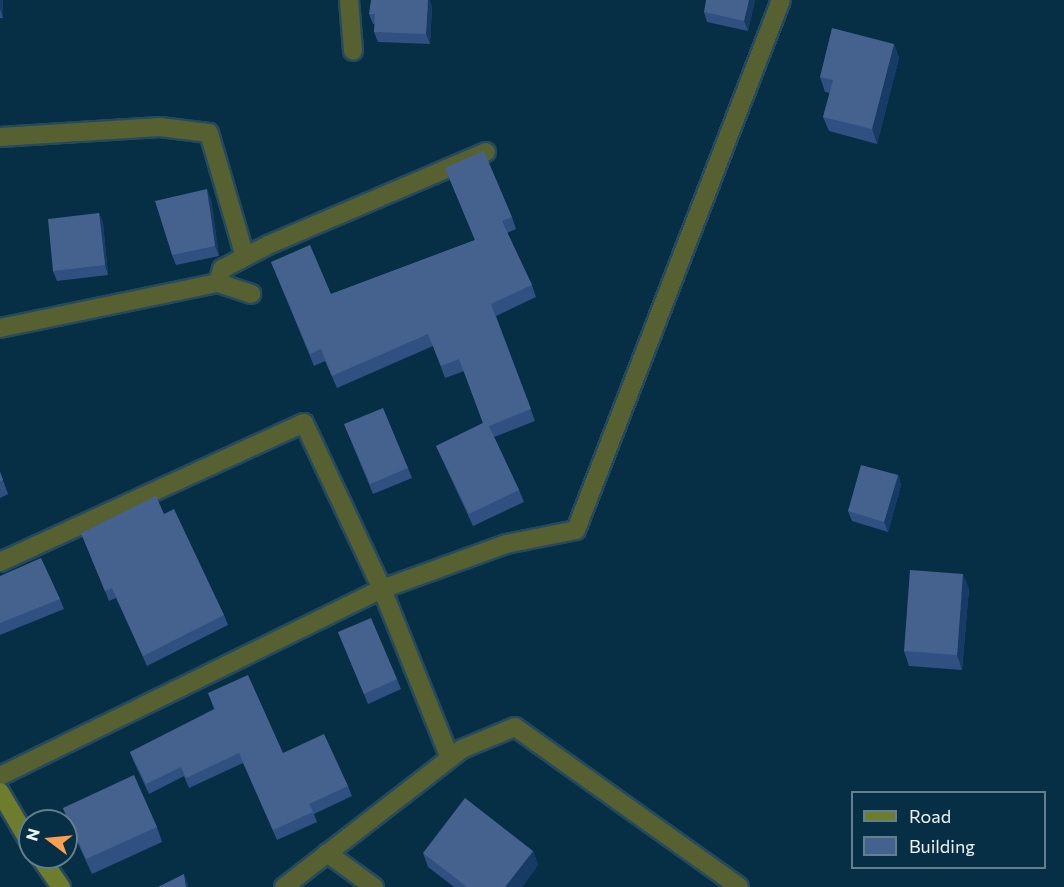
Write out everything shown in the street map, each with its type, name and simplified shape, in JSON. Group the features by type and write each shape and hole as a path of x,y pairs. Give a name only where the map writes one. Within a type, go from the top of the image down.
{"street":[{"path":"349,0 353,51"},
{"path":"0,776 382,589 506,544 576,530 781,0"},
{"path":"0,136 160,127 210,134 246,257"},
{"path":"218,283 222,269 246,257 486,152"},
{"path":"0,328 218,283 251,294"},
{"path":"0,562 304,423 382,589 450,758"},
{"path":"284,887 450,758 515,727 739,887"},
{"path":"0,792 18,823"},
{"path":"327,852 374,887"},
{"path":"48,869 61,887"}],"building":[{"path":"371,0 428,0 426,34 374,32 375,14 369,14"},
{"path":"706,0 749,0 744,21 704,12"},
{"path":"832,28 894,44 872,129 823,117 833,80 820,77"},
{"path":"484,151 512,217 502,221 532,285 491,304 531,409 489,426 519,490 469,514 436,446 483,423 459,359 441,366 428,334 332,376 321,349 310,354 271,262 310,245 331,294 475,240 445,168"},
{"path":"207,189 215,246 172,255 155,201"},
{"path":"99,213 105,265 53,271 48,219"},
{"path":"383,408 408,468 370,484 344,424"},
{"path":"861,465 898,475 884,522 848,511"},
{"path":"156,496 164,514 174,509 224,615 143,656 112,588 105,591 81,533"},
{"path":"41,558 60,599 0,623 0,576"},
{"path":"910,570 963,574 957,655 904,651"},
{"path":"371,618 397,679 364,694 338,632"},
{"path":"248,675 283,753 324,734 348,786 309,804 313,812 273,830 239,753 186,778 181,767 146,784 130,752 215,709 208,693"},
{"path":"134,775 157,827 86,859 78,841 78,809 63,808"},
{"path":"465,798 533,851 505,887 467,887 423,853"},
{"path":"184,874 186,887 158,887"}]}
